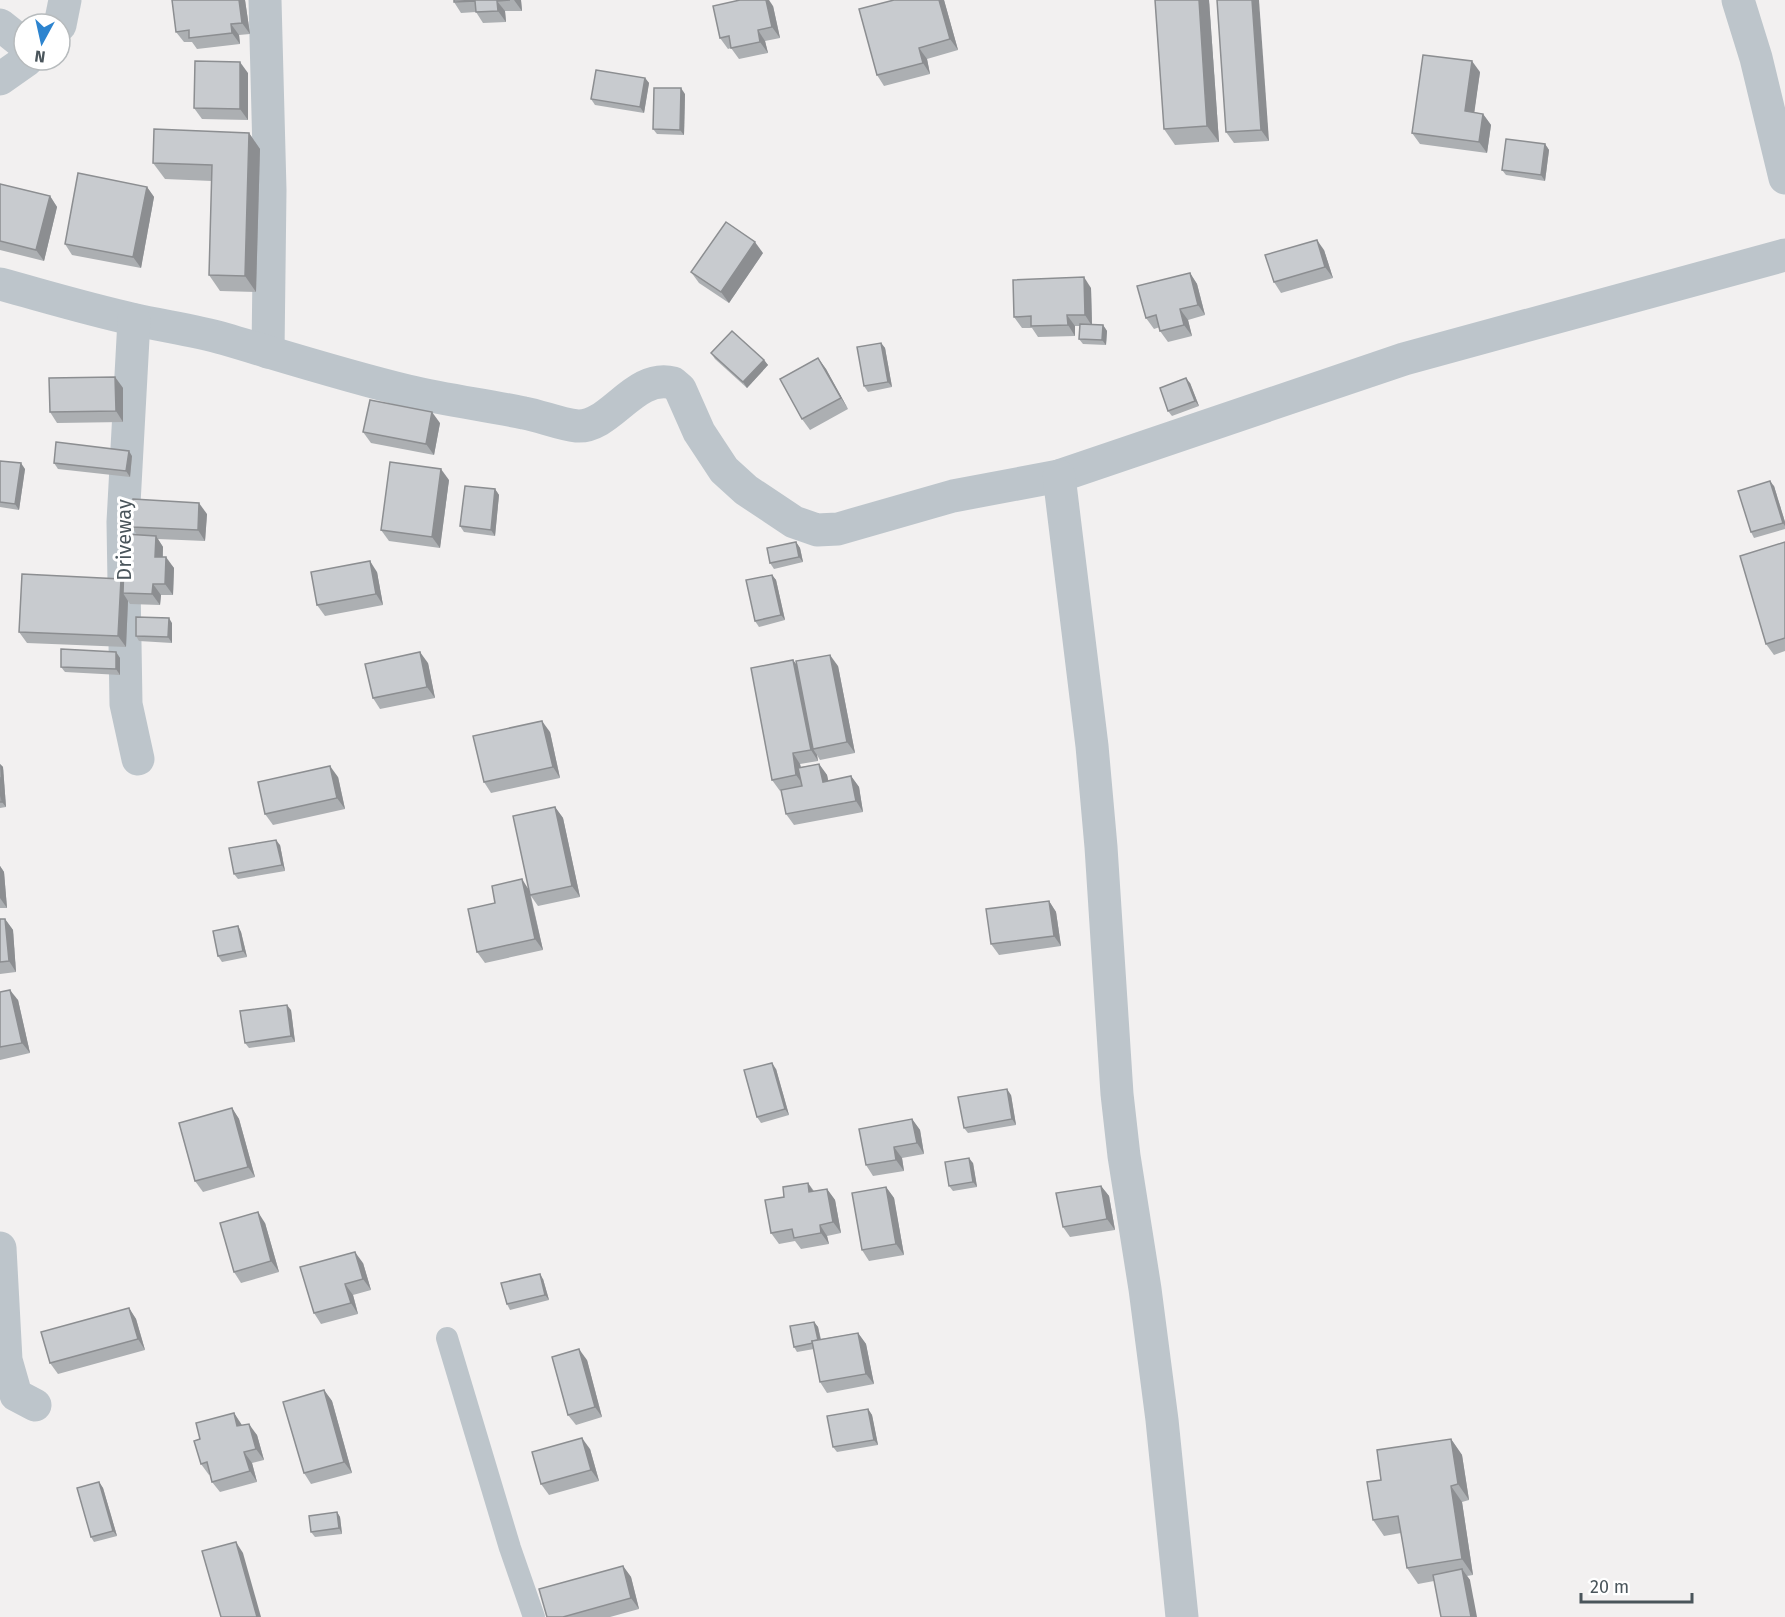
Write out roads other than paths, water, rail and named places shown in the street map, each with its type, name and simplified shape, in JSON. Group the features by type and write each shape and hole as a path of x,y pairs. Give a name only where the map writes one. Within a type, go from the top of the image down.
{"street":[{"path":"265,0 270,190 268,352"},
{"path":"1738,0 1756,58 1785,178"},
{"path":"0,25 12,34"},
{"path":"0,284 134,320 222,338 409,391 524,413 577,426 599,420 625,399 645,388 658,383 673,383 680,389 699,432 724,470 746,490 794,522 817,530 838,530 953,496 1059,476 1404,359 1785,255"},
{"name":"Driveway","path":"134,320 123,522 126,704 138,759"},
{"path":"1059,476 1092,746 1117,1094 1160,1409 1182,1617"},
{"path":"0,1248 6,1360 16,1395 35,1405"}],"lane":[{"path":"447,1338 510,1548 534,1617"}]}
